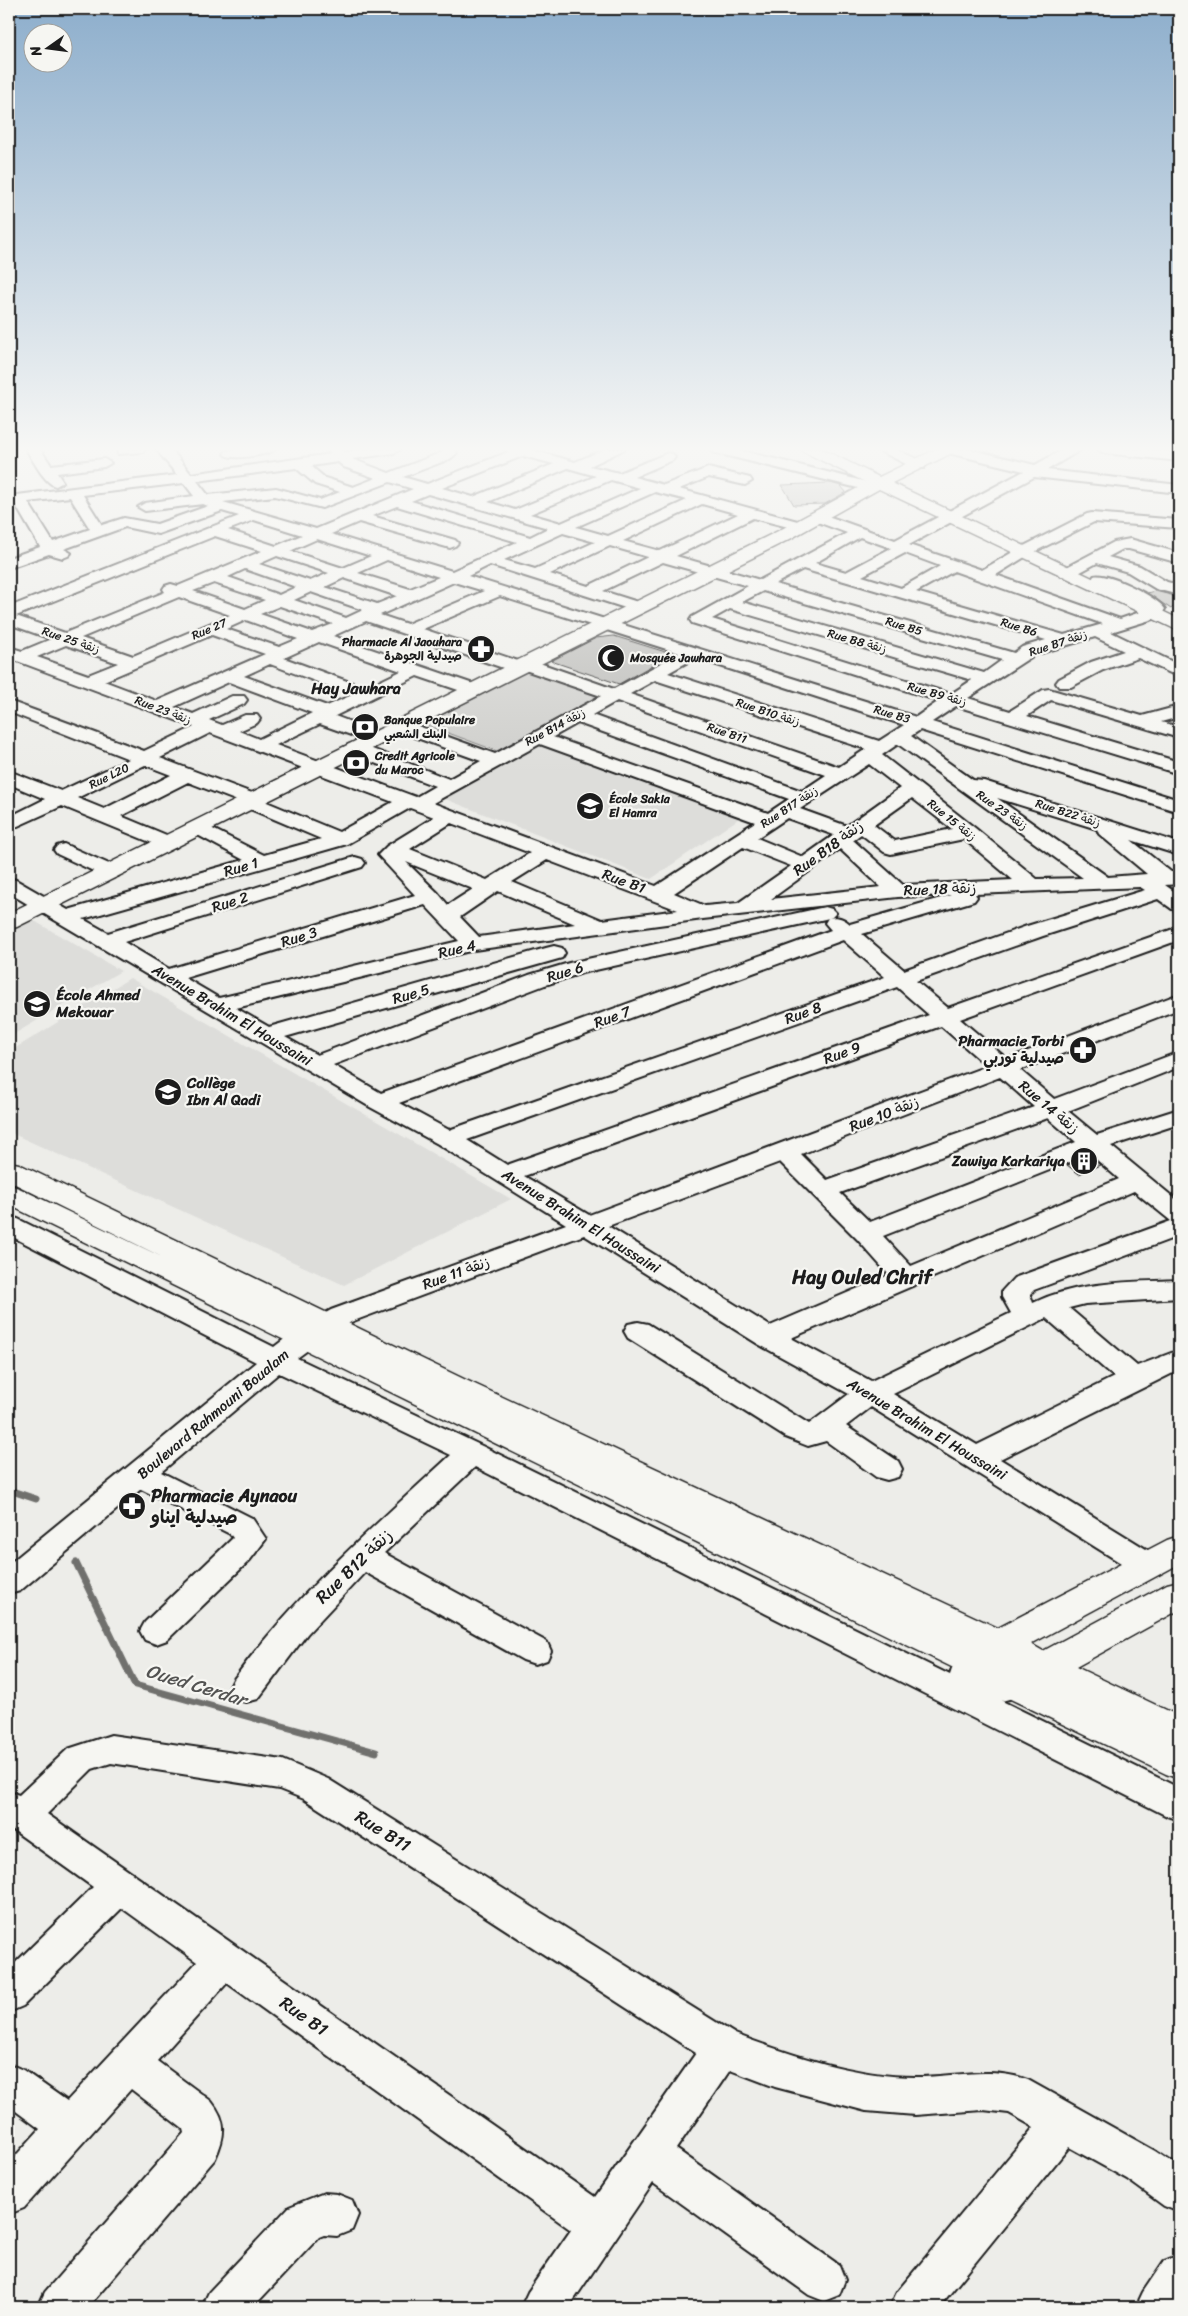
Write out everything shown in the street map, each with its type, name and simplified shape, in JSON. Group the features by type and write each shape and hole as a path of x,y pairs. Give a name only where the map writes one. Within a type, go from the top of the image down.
{"main road":[{"path":"9,922 740,557"},
{"path":"1034,557 1068,573 1094,580 1126,596 1154,614 1177,622"},
{"path":"9,1170 316,1331"},
{"path":"9,1194 316,1331 984,1652 1029,1676 1179,1764"},
{"path":"984,1652 1179,1549"},
{"path":"1029,1676 1179,1594"},
{"path":"1029,1676 1179,1733"}],"street":[{"path":"9,563 26,557"},
{"path":"131,557 159,566"},
{"path":"9,613 144,557"},
{"path":"15,655 66,639 263,557"},
{"path":"292,557 411,595"},
{"name":"Rue 27","path":"169,641 191,644 210,629 381,557"},
{"name":"Rue B3","path":"392,557 1179,806"},
{"path":"406,562 418,557"},
{"path":"156,708 496,557"},
{"path":"536,575 575,557"},
{"path":"590,591 661,557"},
{"name":"Rue B5","path":"667,557 1016,659"},
{"path":"727,603 815,557"},
{"path":"848,577 881,557"},
{"path":"931,557 953,565 984,581 1023,590 1119,624"},
{"path":"984,581 1016,557"},
{"path":"1094,580 1134,569 1152,557"},
{"path":"1068,573 1095,558 1134,569 1162,586 1179,590"},
{"path":"489,560 638,607"},
{"path":"96,564 132,576"},
{"name":"Rue B11","path":"245,564 310,587 408,630 614,695 840,774"},
{"name":"Rue B6","path":"803,564 1020,626 1062,640"},
{"path":"1126,596 1162,586 1179,564"},
{"path":"903,593 953,565"},
{"path":"68,575 106,586"},
{"path":"213,577 346,623"},
{"path":"159,585 473,690"},
{"path":"408,630 498,590"},
{"path":"983,616 1023,590"},
{"path":"132,596 171,608"},
{"path":"947,605 962,596"},
{"path":"792,652 834,635 882,619 927,600"},
{"name":"Rue B9 زنقة","path":"727,603 698,618 699,621 792,652 1179,768"},
{"name":"Rue B8 زنقة","path":"727,603 987,679"},
{"path":"1020,626 1058,603"},
{"name":"Rue B7 زنقة","path":"921,723 1016,659 1036,648 1154,614"},
{"path":"78,618 116,632"},
{"name":"Rue 25 زنقة","path":"9,619 133,662"},
{"path":"210,629 367,694"},
{"path":"1096,631 1179,672"},
{"name":"Rue B14 زنقة","path":"412,802 449,785 654,674 743,636"},
{"path":"87,682 133,662 169,641"},
{"path":"144,642 169,641"},
{"path":"1065,683 1097,666 1140,652"},
{"name":"Rue 23 زنقة","path":"15,655 318,767"},
{"path":"259,746 417,670"},
{"name":"Rue B10 زنقة","path":"654,674 760,709 877,752"},
{"path":"228,676 376,738"},
{"path":"646,776 802,686"},
{"path":"1014,717 1049,694 1179,733"},
{"path":"208,727 238,700"},
{"path":"12,711 188,774 340,840"},
{"path":"1142,722 1179,711"},
{"path":"576,716 804,798"},
{"path":"208,727 250,719"},
{"name":"Rue B17 زنقة","path":"658,894 921,723"},
{"path":"401,726 495,760"},
{"name":"Rue L20","path":"9,824 208,727"},
{"path":"537,737 646,776 777,815 851,833 891,848 973,817"},
{"name":"Rue 23 زنقة","path":"900,737 956,778 973,817 1104,883"},
{"path":"355,749 449,785"},
{"name":"Rue 15 زنقة","path":"877,752 912,788 973,817 1031,886"},
{"name":"Rue B1","path":"318,767 658,894 703,913"},
{"path":"104,817 188,774"},
{"path":"9,777 169,843"},
{"name":"Rue B22 زنقة","path":"956,778 1091,810 1179,849"},
{"path":"1115,786 1091,810 1163,882 1179,905"},
{"name":"Rue B18 زنقة","path":"744,908 912,788"},
{"name":"Rue 1","path":"67,917 340,840 412,802"},
{"path":"391,852 449,816"},
{"path":"199,828 261,861"},
{"path":"851,833 898,890"},
{"path":"741,839 804,864"},
{"path":"64,850 111,872"},
{"path":"391,852 492,886 600,927"},
{"path":"391,852 474,944"},
{"path":"448,916 545,852"},
{"name":"Rue 2","path":"106,941 356,864"},
{"name":"Rue 18 زنقة","path":"703,913 898,890 1163,882"},
{"name":"Rue 8","path":"447,1139 1053,925 1163,882"},
{"name":"Avenue Brahim El Houssaini","path":"9,884 379,1102 447,1139 768,1337 870,1394 977,1458 1148,1565"},
{"name":"Rue 7","path":"379,1102 846,932 982,893 996,887"},
{"name":"Rue 3","path":"166,977 431,897"},
{"name":"Rue 14 زنقة","path":"806,900 825,913 943,1017 1179,1215"},
{"name":"Rue 4","path":"216,1006 474,944 703,913"},
{"name":"Rue 6","path":"315,1064 537,980 577,968 825,913"},
{"name":"Rue 9","path":"505,1174 1179,932"},
{"name":"Rue 5","path":"267,1035 554,953"},
{"name":"Rue 10 زنقة","path":"587,1224 784,1152 1179,1001"},
{"path":"823,1190 1051,1109 1179,1059"},
{"path":"866,1233 1093,1144 1176,1121"},
{"path":"784,1152 866,1233 906,1277"},
{"path":"768,1337 1138,1180"},
{"name":"Rue 11 زنقة","path":"316,1331 341,1316 587,1224"},
{"path":"9,1226 276,1360 472,1453 1179,1805"},
{"path":"1134,1379 1016,1297 1016,1291 1024,1284 1179,1227"},
{"path":"638,1331 804,1435 812,1436 870,1394 1068,1298 1085,1295 1179,1289"},
{"name":"Boulevard Rahmouni Boualam","path":"9,1582 276,1360 316,1331"},
{"path":"977,1458 1134,1379 1179,1359"},
{"path":"826,1427 887,1469"},
{"name":"Rue B12 زنقة","path":"246,1689 265,1660 310,1608 472,1453"},
{"path":"140,1475 241,1526 250,1539 239,1552 156,1631"},
{"path":"363,1556 535,1651"},
{"path":"961,1697 984,1652"},
{"path":"961,1697 1029,1676"},
{"name":"Rue B11","path":"15,1812 80,1759 96,1752 111,1750 208,1755 283,1776 316,1789 722,2048 775,2068 866,2092 915,2096 983,2091 1014,2094 1140,2164 1179,2191"},
{"name":"Rue B1","path":"15,1812 599,2225"},
{"path":"9,1994 119,1886"},
{"path":"9,2193 224,1960"},
{"path":"550,2304 599,2225 722,2048"},
{"path":"60,2307 201,2145 206,2131 204,2122 129,2064"},
{"path":"9,2083 69,2126"},
{"path":"912,2307 1064,2122"},
{"path":"649,2155 824,2280"},
{"path":"224,2307 304,2222 315,2215 325,2212 337,2215"},
{"path":"1158,2307 1179,2276"}],"shaded area":[{"path":"532,669 604,693 497,751 424,724"},
{"name":"École Sakia El Hamra","path":"536,744 744,815 651,879 440,797"},
{"name":"École Ahmed Mekouar","path":"31,919 121,971 9,1037 9,933"},
{"name":"Collège Ibn Al Qadi","path":"130,978 511,1199 344,1285 9,1132 9,1052"}],"building":[{"path":"1155,591 1179,597 1179,601 1171,609 1147,593"},
{"name":"Mosquée Jawhara","path":"614,636 672,654 619,684 551,661 596,638"},
{"path":"1090,1156 1100,1165 1079,1174 1067,1165"}],"waterway":[{"name":"Oued Cerdar","path":"9,1490 36,1499"},
{"name":"Oued Cerdar","path":"76,1563 135,1685 376,1752"}],"place":[{"name":"Pharmacie Al Jaouhara صيدلية الجوهرة","path":"481,649"},
{"name":"Mosquée Jawhara","path":"611,658"},
{"name":"Banque Populaire البنك الشعبي","path":"365,727"},
{"name":"Credit Agricole du Maroc","path":"356,763"},
{"name":"École Sakia El Hamra","path":"590,806"},
{"name":"École Ahmed Mekouar","path":"37,1004"},
{"name":"Pharmacie Torbi صيدلية توربي","path":"1083,1050"},
{"name":"Collège Ibn Al Qadi","path":"168,1092"},
{"name":"Zawiya Karkariya","path":"1084,1161"},
{"name":"Pharmacie Aynaou صيدلية ايناو","path":"132,1506"}],"district":[{"name":"Hay Jawhara","path":"356,688"},
{"name":"Hay Ouled Chrif","path":"862,1277"}]}
